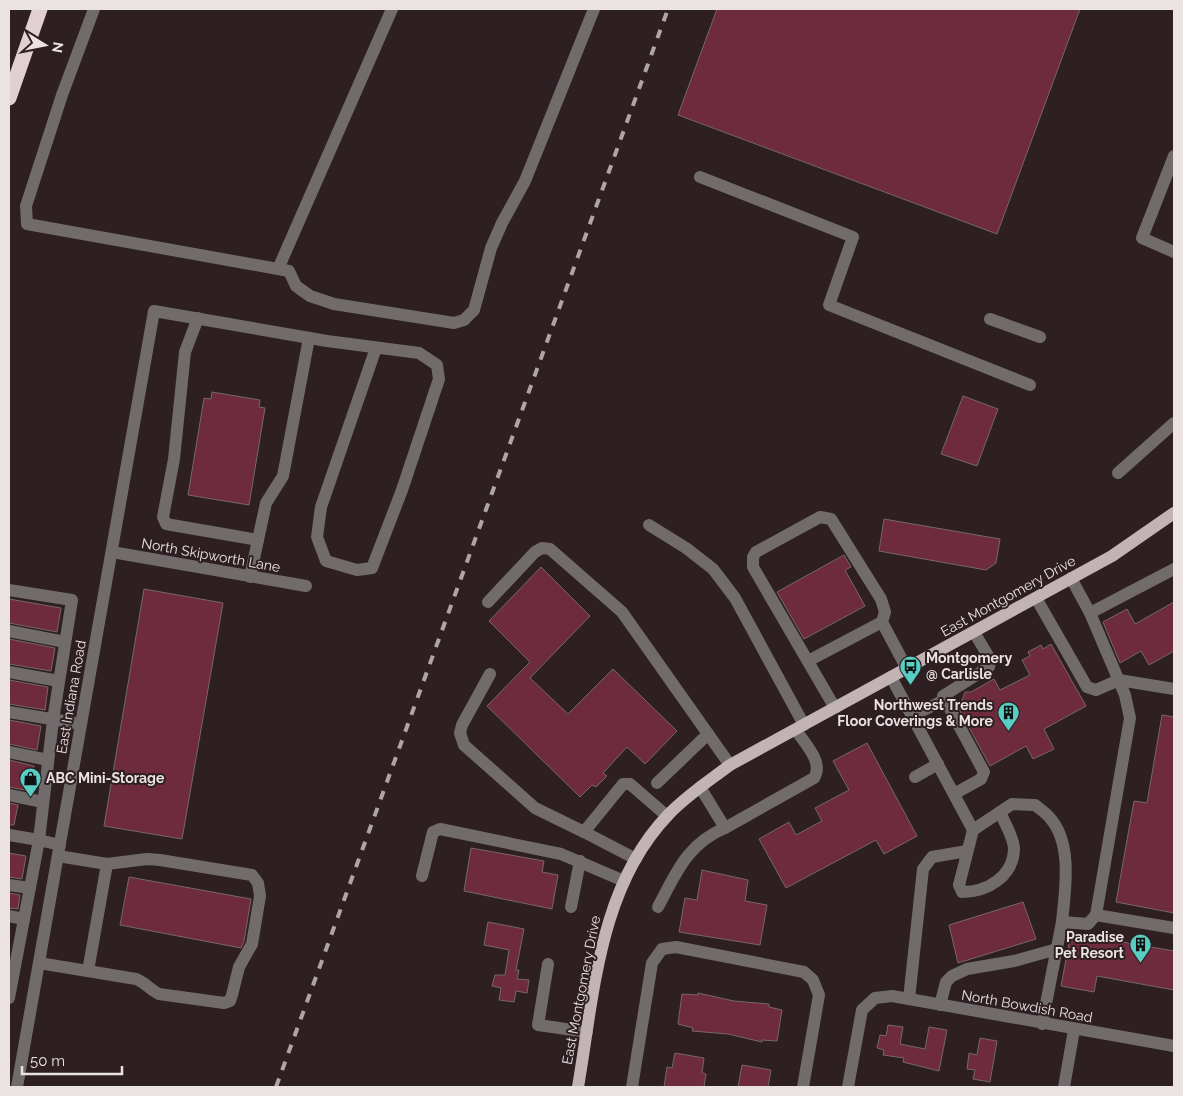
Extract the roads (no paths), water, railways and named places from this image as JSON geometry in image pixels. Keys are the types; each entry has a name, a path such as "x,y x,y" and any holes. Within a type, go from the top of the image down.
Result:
{"highway":[{"path":"9,98 40,9"}],"main road":[{"name":"East Montgomery Drive","path":"578,1087 603,939 616,898 636,859 667,816 700,787 730,765 1112,556 1174,513"}],"street":[{"path":"94,9 62,95 26,206 27,224 289,271 296,286 310,296 334,304 454,323 464,320 474,310 490,248 525,181 594,9"},
{"path":"278,269 392,9"},
{"path":"1174,156 1142,238 1174,252"},
{"path":"700,177 853,237 829,304 1030,385"},
{"name":"East Indiana Road","path":"17,1087 154,311 198,318"},
{"path":"258,540 166,524 163,518 174,459 185,352 198,318 309,338 419,353 437,365 439,379 402,490 372,568 357,570 326,561 317,537 320,507 376,348"},
{"path":"990,319 1040,337"},
{"path":"250,577 266,503 283,476 309,338"},
{"path":"1118,472 1174,423"},
{"path":"835,708 752,563 756,552 820,518 832,519 881,600 884,612 882,622 907,669"},
{"path":"649,525 686,548 713,569 735,598 818,764 818,772 814,778 698,842 676,872 658,907"},
{"path":"488,602 535,552 542,548 550,549 622,612 730,765"},
{"name":"North Skipworth Lane","path":"112,552 306,586"},
{"path":"1090,613 1174,569"},
{"path":"1062,922 1088,924 1096,915 1130,718 1129,706 1090,613 1071,578"},
{"path":"9,590 72,600 53,720 39,840 24,919 13,950 10,989"},
{"path":"1036,598 1087,687 1096,690 1118,680 1174,690"},
{"path":"808,662 882,622"},
{"path":"9,631 65,642"},
{"path":"954,794 981,779 984,772 944,700 945,693 989,667 990,660 974,632"},
{"path":"9,672 59,680"},
{"path":"490,674 462,724 460,734 464,745 535,808 636,859"},
{"path":"891,678 973,830"},
{"path":"912,716 944,700"},
{"path":"9,712 81,724"},
{"path":"657,783 708,734"},
{"path":"9,752 48,760"},
{"path":"915,777 938,764"},
{"path":"584,832 623,784 630,784 667,816"},
{"path":"700,787 725,828"},
{"path":"9,795 43,802"},
{"path":"1000,812 1014,848 1010,864 1000,880 988,889 962,892 959,884 973,830 1000,812 1012,804 1035,805 1051,819 1062,841 1066,878 1062,922 1042,1024"},
{"path":"422,876 433,832 440,829 561,854 624,881"},
{"path":"9,835 39,840 59,850 107,864 147,859 160,860 252,875 258,882 260,896 252,944 239,966 232,996 230,1000 224,1003 159,994 150,990 143,981 136,979 39,963"},
{"path":"909,1000 923,869 932,857 967,850"},
{"path":"571,907 580,861"},
{"path":"88,971 107,864"},
{"path":"9,884 30,888"},
{"path":"1096,915 1174,928"},
{"path":"9,916 24,919"},
{"path":"632,1087 652,963 662,950 676,947 804,972 813,980 819,994 802,1087"},
{"path":"940,1005 946,982 952,976 968,969 1014,961 1057,949"},
{"path":"548,964 538,1025 587,1032"},
{"name":"North Bowdish Road","path":"848,1087 862,1010 875,998 892,996 1074,1030 1174,1046"},
{"path":"1064,1087 1074,1030"}],"railway":[{"path":"276,1087 668,9"}],"place":[{"name":"Montgomery @ Carlisle","path":"910,685"},
{"name":"Northwest Trends Floor Coverings & More","path":"1009,732"},
{"name":"ABC Mini-Storage","path":"30,797"},
{"name":"Paradise Pet Resort","path":"1140,964"}]}
